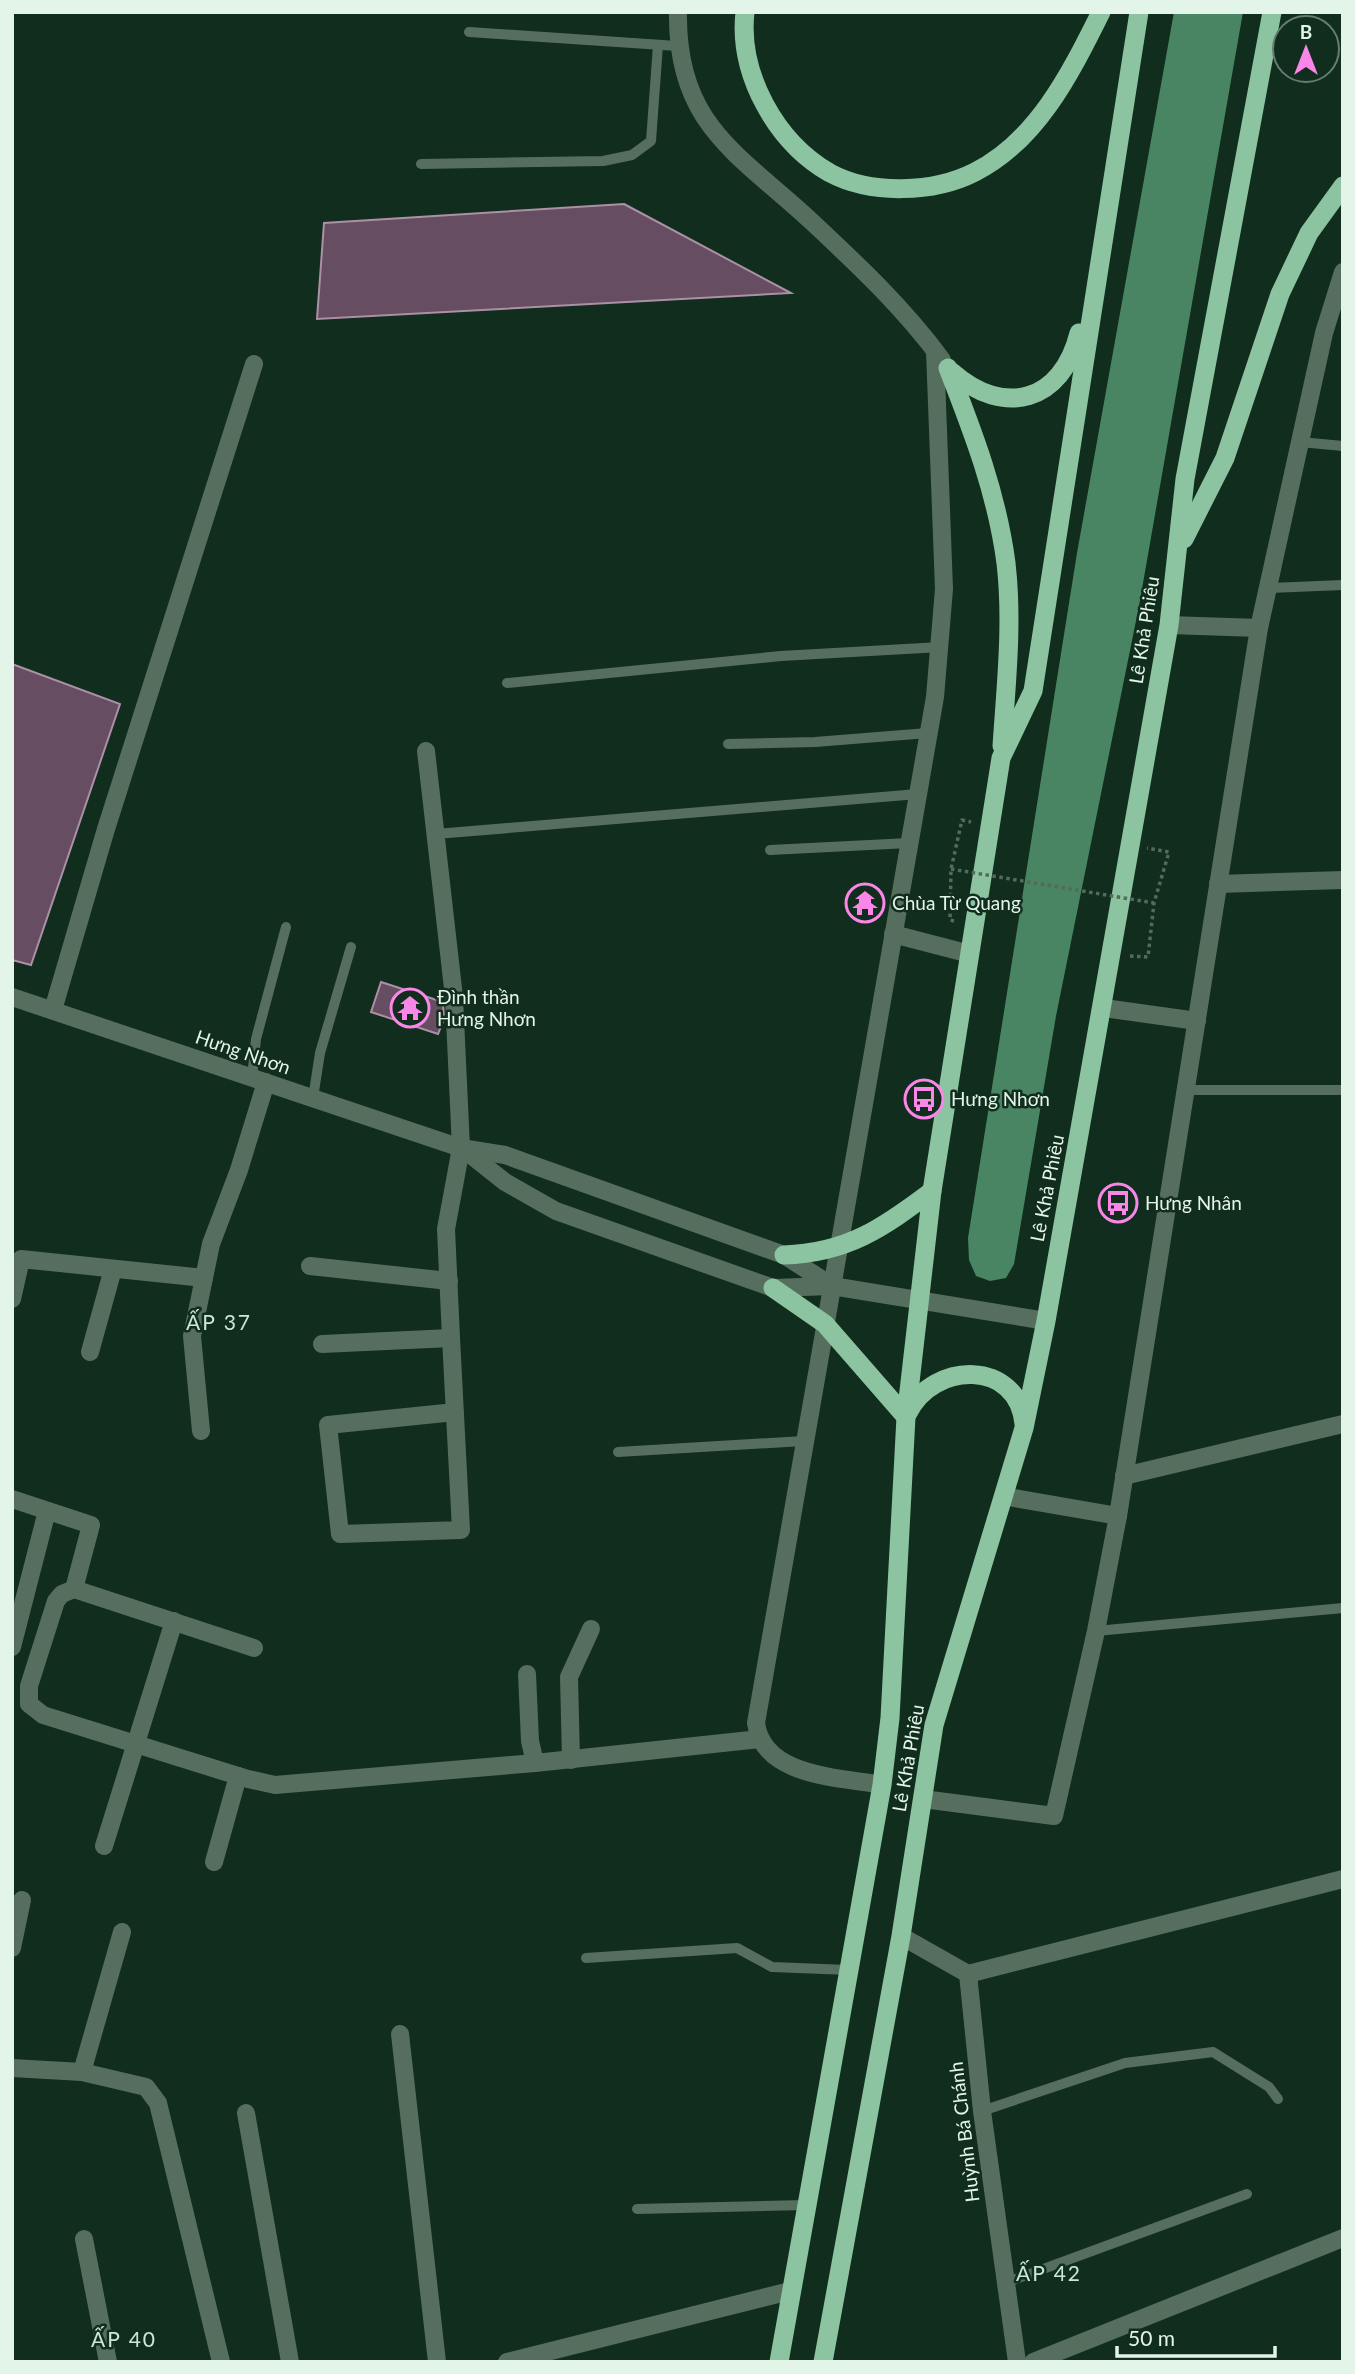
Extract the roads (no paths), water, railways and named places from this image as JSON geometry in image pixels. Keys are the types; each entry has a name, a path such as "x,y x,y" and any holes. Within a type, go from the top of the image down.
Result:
{"highway":[{"path":"745,12 745,52 757,90 776,122 800,150 831,173 869,184 908,189 973,173 1003,155 1034,124 1067,81 1101,12"},
{"name":"Lê Khả Phiêu","path":"779,2362 881,1785 890,1718 906,1418 932,1191 1001,758 1033,691 1139,12"},
{"name":"Lê Khả Phiêu","path":"823,2362 901,1936 934,1725 1024,1428 1046,1321 1104,1008 1169,625 1185,479 1272,12"},
{"path":"1179,550 1225,458 1280,295 1309,233 1343,186"},
{"path":"947,368 971,389 998,396 1023,397 1047,389 1063,372 1074,354 1098,272"},
{"path":"947,368 994,497 1006,565 1008,662 1001,758"},
{"path":"784,1255 838,1248 887,1225 932,1191"},
{"path":"773,1288 825,1324 906,1418 922,1393 933,1384 968,1374 992,1379 1013,1394 1019,1404 1024,1428"}],"street":[{"path":"677,12 677,46 685,80 706,121 739,160 809,219 879,286 947,368"},
{"path":"923,1799 1054,1816 1096,1631 1118,1516 1259,628 1325,333 1343,272"},
{"path":"881,1785 786,1764 768,1751 760,1739 756,1715 929,733 941,647 944,555 935,351"},
{"path":"53,1010 106,829 254,364"},
{"path":"1169,625 1259,628"},
{"path":"426,751 454,998 461,1148 446,1229 461,1530 340,1534 328,1426 455,1412"},
{"path":"1218,884 1343,880"},
{"path":"893,934 970,954"},
{"name":"Hưng Nhơn","path":"12,997 461,1148 505,1155 784,1255 832,1286"},
{"path":"1104,1008 1197,1021"},
{"path":"201,1431 192,1336 211,1244 239,1170 259,1080"},
{"name":"Hưng Nhơn","path":"461,1148 505,1182 556,1211 773,1288 832,1286 1046,1321"},
{"path":"12,1299 21,1259 204,1278"},
{"path":"310,1266 449,1281"},
{"path":"90,1352 113,1269"},
{"path":"322,1344 451,1338"},
{"path":"1124,1476 1343,1424"},
{"path":"1003,1496 1118,1516"},
{"path":"12,1499 91,1525 74,1589"},
{"path":"12,1647 47,1511"},
{"path":"254,1648 74,1589 61,1594 56,1601 29,1686 29,1704 43,1715 275,1785 535,1763 760,1739"},
{"path":"104,1846 174,1622"},
{"path":"570,1759 569,1677 591,1629"},
{"path":"527,1674 530,1741 535,1763"},
{"path":"214,1862 238,1776"},
{"path":"901,1936 968,1974 1343,1878"},
{"path":"12,1948 22,1900"},
{"path":"82,2071 122,1932"},
{"name":"Huỳnh Bá Chánh","path":"968,1974 982,2111 1017,2362"},
{"path":"400,2034 437,2362"},
{"path":"12,2068 82,2071 146,2087 158,2103 221,2362"},
{"path":"246,2113 290,2362"},
{"path":"1033,2362 1343,2238"},
{"path":"84,2239 108,2362"},
{"path":"507,2362 790,2291"}],"lane":[{"path":"469,32 677,46"},
{"path":"421,164 603,161 632,155 651,141 658,45"},
{"path":"1300,442 1343,446"},
{"path":"1268,588 1343,585"},
{"path":"507,683 781,656 941,647"},
{"path":"728,744 815,742 929,733"},
{"path":"436,834 918,794"},
{"path":"770,850 909,843"},
{"path":"259,1080 256,1039 286,927"},
{"path":"313,1098 320,1053 351,947"},
{"path":"1186,1090 1343,1090"},
{"path":"618,1452 804,1440"},
{"path":"1096,1631 1343,1608"},
{"path":"586,1958 737,1948 772,1967 849,1969"},
{"path":"982,2111 1125,2063 1213,2052 1269,2087 1278,2099"},
{"path":"1004,2283 1247,2194"},
{"path":"636,2209 806,2205"}],"place":[{"name":"Chùa Từ Quang","path":"865,903"},
{"name":"Đình thần Hưng Nhơn","path":"410,1008"},
{"name":"Hưng Nhơn","path":"924,1099"},
{"name":"Hưng Nhân","path":"1118,1203"}],"district":[{"name":"ẤP 37","path":"219,1323"},
{"name":"ẤP 42","path":"1049,2274"},
{"name":"ẤP 40","path":"124,2340"}]}
